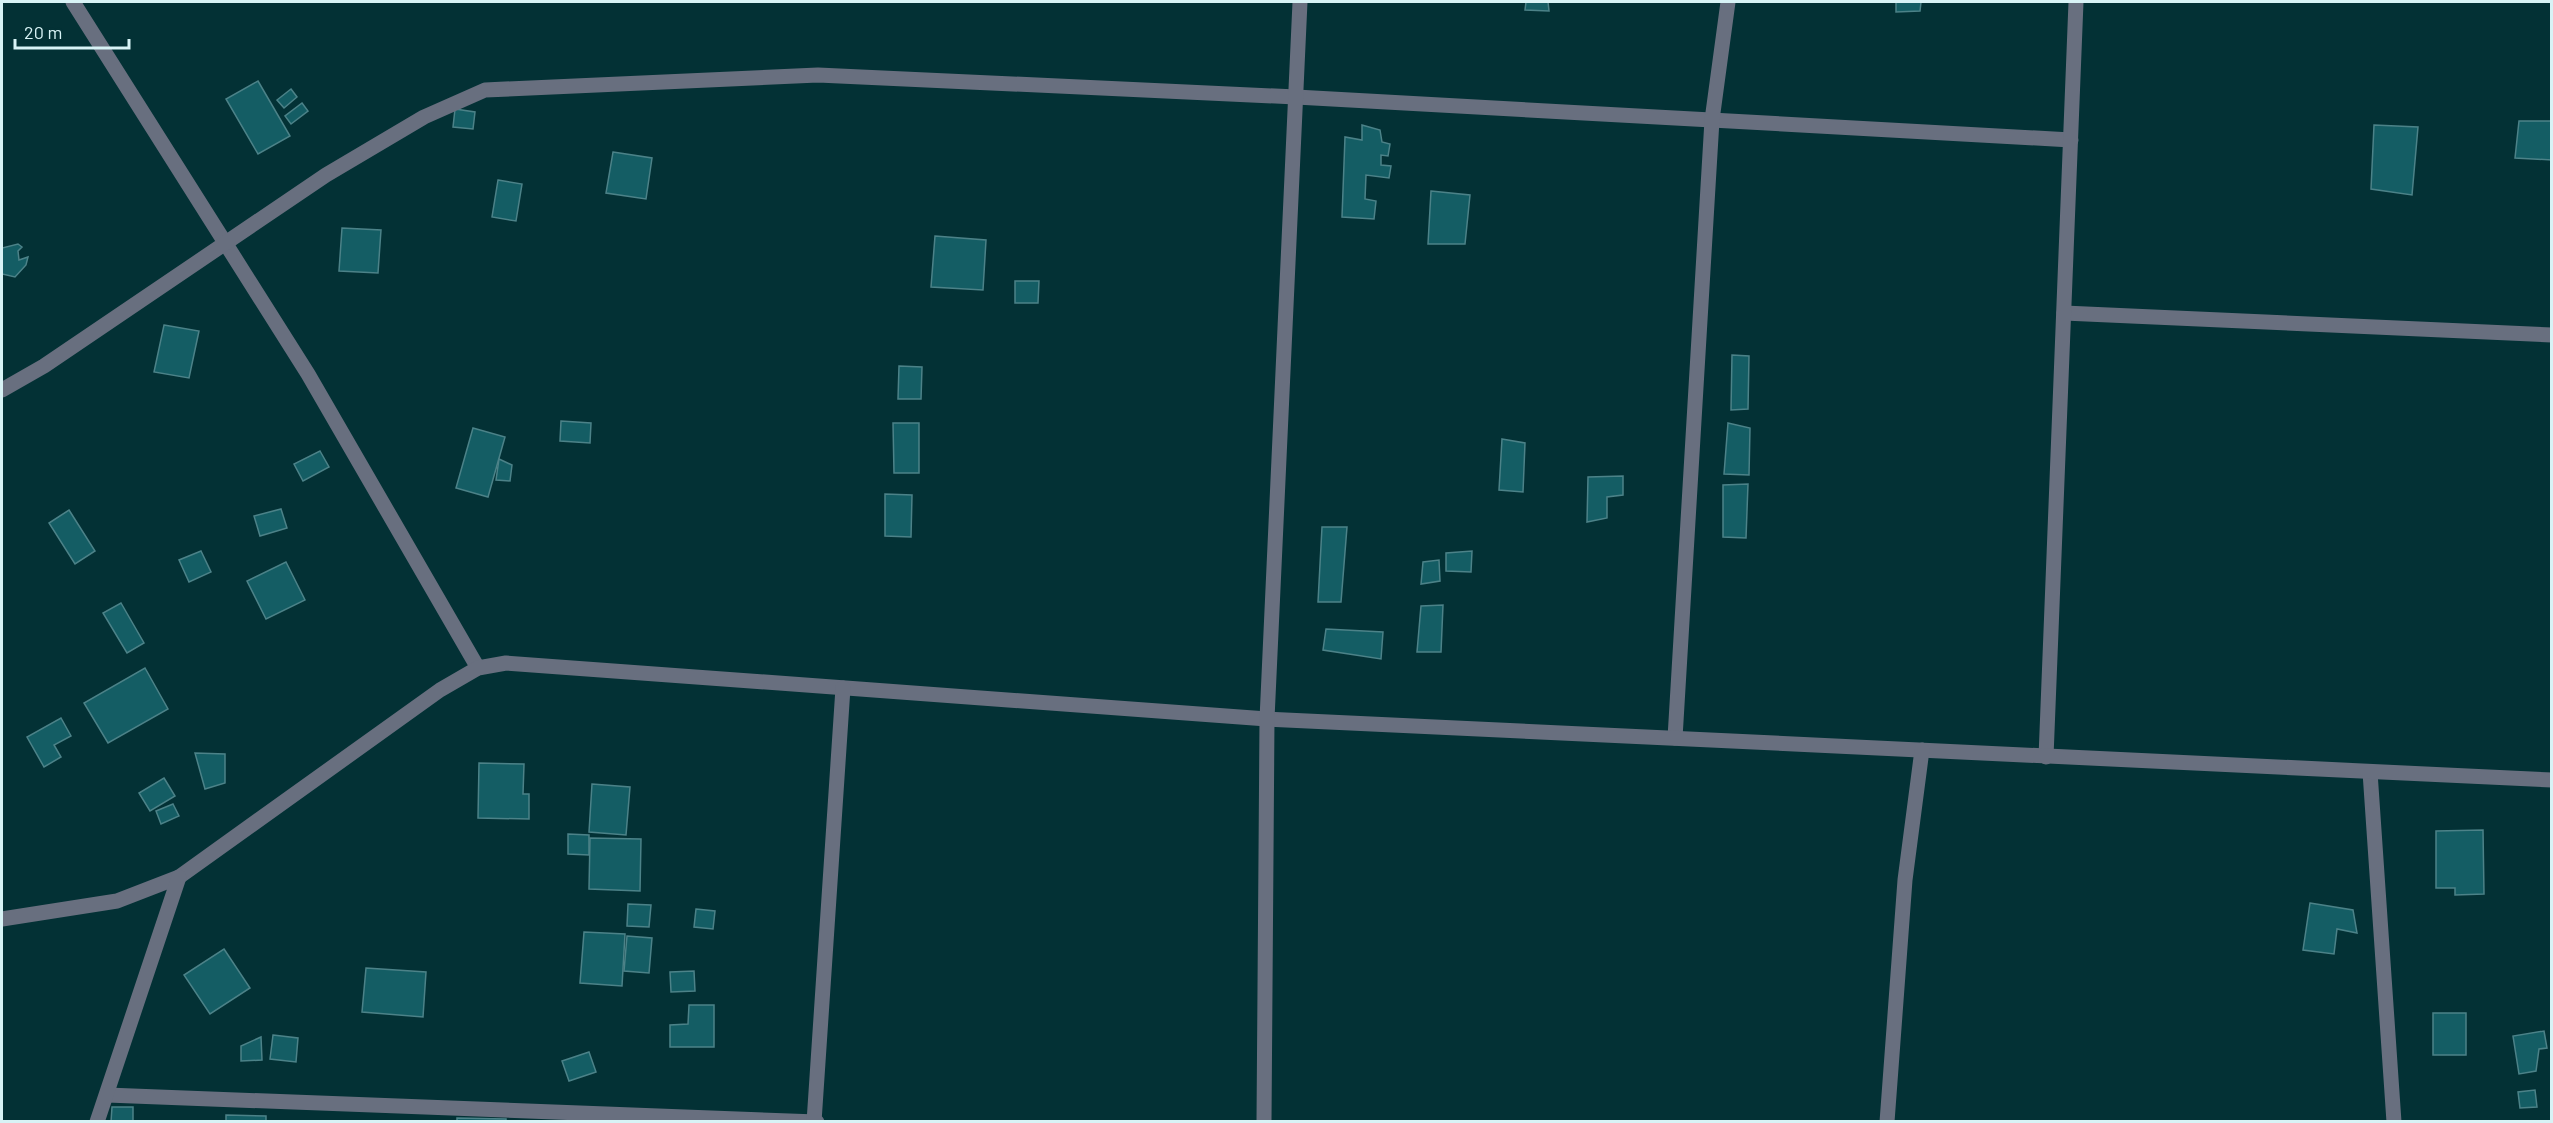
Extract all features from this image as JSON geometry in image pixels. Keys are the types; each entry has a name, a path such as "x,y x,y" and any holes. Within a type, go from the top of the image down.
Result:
{"street":[{"path":"73,2 227,242 308,374 478,668"},
{"path":"1264,1122 1267,719 1300,2"},
{"path":"1675,738 1712,120 1728,2"},
{"path":"2046,756 2076,2"},
{"path":"2,390 44,366 326,175 414,123 486,90 818,75 1296,97 2071,140"},
{"path":"2064,314 2552,334"},
{"path":"2,919 117,901 179,877 440,690 478,668 506,663 1267,719 2552,780"},
{"path":"107,1095 815,1122 843,688"},
{"path":"1887,1122 1905,880 1922,750"},
{"path":"2370,772 2394,1122"},
{"path":"97,1122 179,877"}],"building":[{"path":"1526,2 1548,2 1549,11 1525,10"},
{"path":"1896,2 1921,2 1920,11 1896,12"},
{"path":"258,81 290,136 258,154 226,99"},
{"path":"291,89 297,97 284,108 277,100"},
{"path":"302,103 308,111 291,124 285,116"},
{"path":"455,109 475,112 473,129 453,127"},
{"path":"2519,121 2552,121 2552,160 2515,158"},
{"path":"1362,125 1380,130 1382,142 1390,144 1388,156 1381,155 1381,165 1391,166 1389,178 1366,175 1365,199 1376,201 1374,219 1342,217 1345,137 1362,140"},
{"path":"2374,125 2418,127 2412,195 2371,189"},
{"path":"613,152 652,158 646,199 606,193"},
{"path":"498,180 522,184 516,221 492,217"},
{"path":"1431,191 1470,195 1465,244 1428,244"},
{"path":"342,228 381,230 378,273 339,271"},
{"path":"935,236 986,240 983,290 931,287"},
{"path":"18,244 22,247 18,251 19,260 28,257 26,265 15,277 2,274 2,248"},
{"path":"1015,281 1039,281 1038,303 1015,303"},
{"path":"164,325 199,331 189,378 154,372"},
{"path":"1732,355 1749,356 1748,409 1731,410"},
{"path":"899,366 922,367 921,399 898,399"},
{"path":"561,421 591,423 590,443 560,441"},
{"path":"893,423 919,423 919,473 894,473"},
{"path":"1728,423 1750,428 1749,475 1724,474"},
{"path":"473,428 505,437 488,497 456,488"},
{"path":"1502,439 1525,443 1523,492 1499,490"},
{"path":"320,451 329,467 303,481 294,464"},
{"path":"499,459 512,465 510,481 496,480"},
{"path":"1623,476 1623,495 1607,497 1607,518 1587,522 1588,477"},
{"path":"1748,484 1746,538 1723,537 1723,485"},
{"path":"885,494 912,495 911,537 885,536"},
{"path":"281,509 287,528 260,536 254,516"},
{"path":"69,510 95,551 75,564 49,523"},
{"path":"1322,527 1347,527 1341,602 1318,602"},
{"path":"201,551 211,572 189,582 179,560"},
{"path":"1472,551 1471,572 1446,571 1446,553"},
{"path":"1439,560 1440,581 1421,584 1423,562"},
{"path":"286,562 305,600 266,619 247,581"},
{"path":"121,603 144,643 127,653 103,613"},
{"path":"1443,605 1441,652 1417,652 1421,606"},
{"path":"1326,629 1383,632 1381,659 1323,650"},
{"path":"145,668 168,709 108,743 84,703"},
{"path":"61,718 71,736 54,745 61,757 44,767 27,737"},
{"path":"195,753 225,754 225,783 205,789"},
{"path":"479,763 524,764 523,794 529,794 529,819 478,818"},
{"path":"164,778 175,796 150,811 139,793"},
{"path":"592,784 630,787 626,835 589,832"},
{"path":"173,804 179,816 161,824 156,811"},
{"path":"2483,830 2484,894 2455,895 2455,888 2436,888 2436,831"},
{"path":"568,834 589,835 589,855 568,854"},
{"path":"590,838 641,839 640,891 589,889"},
{"path":"2310,903 2353,910 2357,933 2337,929 2334,954 2303,950"},
{"path":"628,904 651,905 649,927 627,926"},
{"path":"696,909 715,911 713,929 694,927"},
{"path":"584,932 625,934 622,986 580,983"},
{"path":"627,936 652,938 649,973 624,971"},
{"path":"224,949 250,988 210,1014 184,975"},
{"path":"366,968 426,972 423,1017 362,1012"},
{"path":"694,971 695,991 671,992 670,972"},
{"path":"689,1005 714,1005 714,1047 670,1047 670,1025 688,1024"},
{"path":"2433,1013 2466,1013 2466,1055 2433,1055"},
{"path":"2544,1031 2547,1048 2539,1049 2536,1071 2519,1074 2513,1036"},
{"path":"273,1035 298,1038 296,1062 270,1059"},
{"path":"261,1037 262,1060 241,1061 241,1046"},
{"path":"589,1052 596,1072 569,1081 562,1061"},
{"path":"2535,1090 2537,1107 2520,1108 2518,1092"},
{"path":"112,1107 133,1107 133,1122 111,1122"},
{"path":"226,1115 266,1116 266,1122 226,1122"},
{"path":"457,1118 506,1119 506,1122 457,1122"}]}
